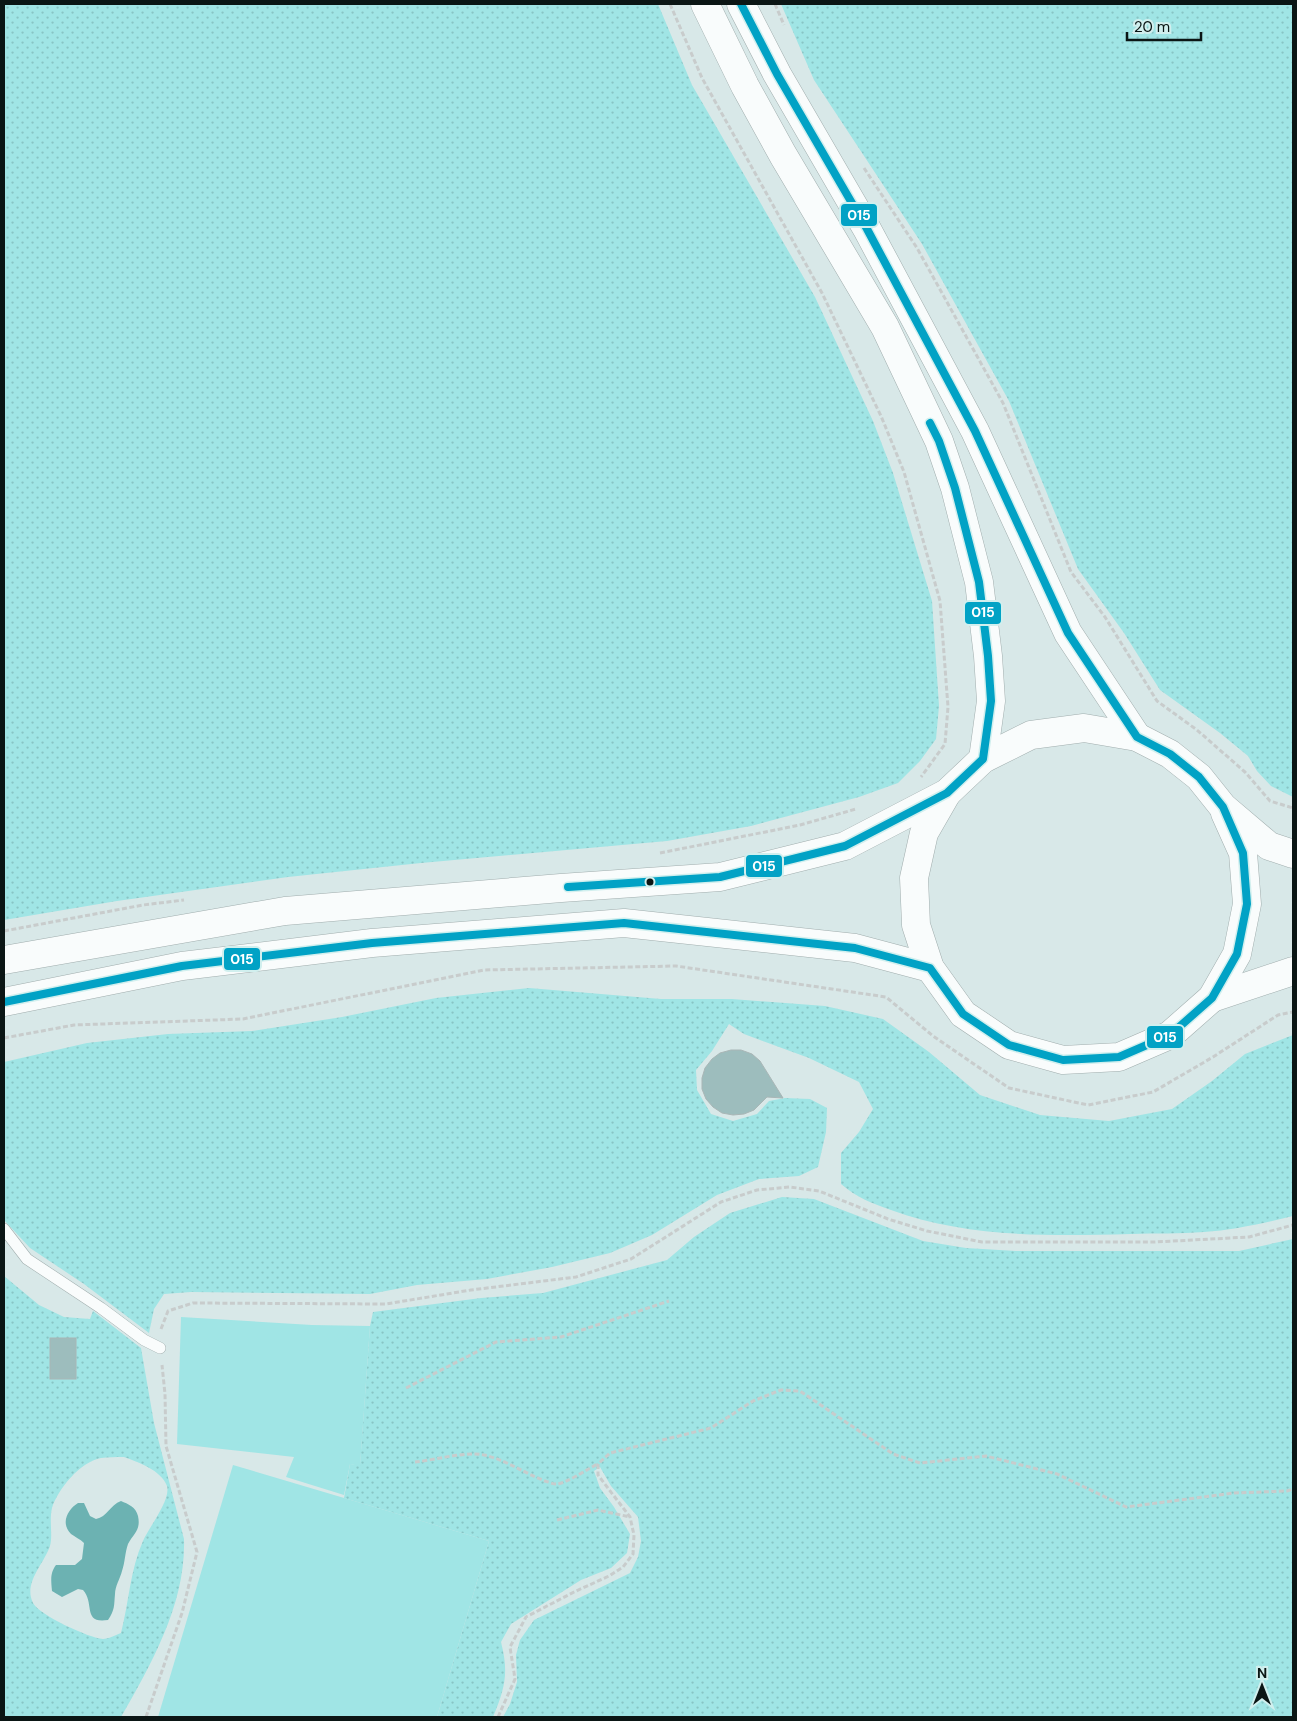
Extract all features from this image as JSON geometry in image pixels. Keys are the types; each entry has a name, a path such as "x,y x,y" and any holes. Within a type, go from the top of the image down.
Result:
{"main road":[{"path":"705,4 745,86 783,155 885,327 939,441 956,488 980,582 991,701 983,759"},
{"path":"741,4 777,74 867,229 975,431 1068,633 1137,737"},
{"path":"1222,807 1243,853 1248,904 1237,954 1212,998 1170,1035 1119,1057 1063,1060 1009,1045 963,1014 930,968 916,924 914,878 924,833 948,793 983,759 1031,735 1084,728 1137,737 1170,754 1199,777 1222,807 1268,846 1293,854"},
{"path":"4,960 285,911 720,876 845,846 948,793"},
{"path":"4,1002 182,966 372,943 624,923 855,948 930,968"},
{"path":"1212,998 1293,971"}],"lane":[{"path":"4,1230 27,1259 101,1308 144,1340 160,1348"}],"path":[{"path":"670,4 702,78 822,293 881,416 904,472 940,601 948,707 945,744 918,780"},
{"path":"775,4 786,30"},
{"path":"862,165 917,248 1003,403 1071,572 1105,617 1157,701 1197,730 1245,772 1270,801 1293,808"},
{"path":"657,853 800,825 859,808"},
{"path":"4,931 144,905 191,899"},
{"path":"4,1038 74,1025 242,1018 484,970 676,966 886,997 933,1036 1009,1088 1088,1105 1153,1092 1213,1057 1278,1015 1293,1012"},
{"path":"146,1717 182,1613 197,1552 166,1446 165,1394 160,1348 161,1328 168,1311 193,1303 386,1304 471,1290 576,1277 631,1259 721,1202 757,1190 790,1187 819,1191 888,1219 927,1231 982,1242 1155,1242 1249,1237 1293,1225"},
{"path":"406,1388 496,1342 561,1338 669,1301"},
{"path":"415,1462 466,1455 483,1455 503,1461 534,1477 556,1484 568,1481 598,1464 610,1454 711,1428 753,1401 781,1390 800,1391 892,1454 920,1463 986,1456 1057,1474 1126,1507 1234,1492 1287,1491 1293,1489"},
{"path":"498,1717 515,1679 510,1647 526,1617 609,1576 623,1567 633,1554 634,1535 630,1517 598,1475 598,1464"},
{"path":"557,1520 598,1510 630,1517"}],"shaded area":[{"path":"4,4 658,4 692,85 815,297 873,421 893,473 932,601 939,706 936,739 920,761 898,783 859,797 751,826 667,841 288,877 117,901 4,920"},
{"path":"781,4 1293,4 1293,797 1271,786 1257,771 1248,756 1220,733 1160,690 1124,633 1078,569 1009,401 922,244 814,80"},
{"path":"529,988 661,999 732,999 825,1006 883,1019 929,1052 980,1095 1040,1115 1109,1121 1172,1109 1212,1081 1245,1054 1293,1035 1293,1216 1260,1224 1204,1232 1040,1235 949,1226 891,1210 859,1197 841,1184 841,1153 859,1132 873,1109 859,1082 809,1058 744,1034 729,1024 712,1051 696,1070 697,1090 711,1114 733,1121 757,1114 769,1101 785,1098 810,1099 827,1108 826,1132 818,1167 799,1176 759,1179 717,1195 652,1235 610,1253 552,1267 487,1279 417,1285 370,1294 191,1292 164,1294 154,1309 149,1333 84,1284 30,1248 4,1220 4,1062 87,1043 168,1034 252,1031 342,1017 436,998"},
{"path":"782,1197 814,1199 923,1241 966,1248 1016,1251 1239,1251 1293,1239 1293,1717 503,1717 510,1704 517,1682 516,1655 520,1640 534,1620 630,1573 638,1557 641,1541 638,1517 611,1486 600,1467 594,1471 600,1488 630,1534 627,1553 611,1568 581,1580 511,1624 501,1642 505,1672 503,1689 493,1717 437,1717 489,1541 344,1498 350,1464 360,1465 370,1326 373,1312 481,1298 543,1293 667,1260 694,1237 730,1213"},
{"path":"4,1276 39,1305 64,1317 90,1319 93,1311 141,1348 154,1423 184,1539 183,1563 179,1586 165,1632 121,1717 4,1717","holes":["124,1457 142,1464 160,1475 167,1486 167,1492 163,1506 146,1535 139,1552 132,1575 121,1633 103,1639 76,1630 44,1614 33,1603 31,1588 32,1581 50,1546 52,1508 59,1493 71,1477 85,1465 101,1458"]},
{"path":"181,1317 312,1325 370,1326 360,1466 350,1464 344,1495 286,1477 294,1457 177,1444"},
{"path":"233,1465 489,1541 437,1717 158,1717"},
{"path":"121,1501 135,1510 139,1525 127,1547 123,1568 116,1588 112,1613 108,1620 100,1620 92,1616 83,1590 78,1589 62,1597 52,1591 52,1574 56,1565 75,1565 82,1559 84,1543 71,1534 66,1525 68,1513 71,1509 78,1503 84,1503 90,1516 96,1519 103,1516"}],"building":[{"path":"741,1050 752,1054 760,1061 783,1098 767,1097 754,1110 744,1114 722,1113 713,1107 706,1099 702,1089 702,1078 705,1068 720,1053"},
{"path":"50,1338 76,1338 76,1379 50,1379"}],"transit line":[{"name":"015","path":"4,1002 182,966 372,943 624,923 855,948 930,968 963,1014 1009,1045 1063,1060 1119,1057 1170,1035 1212,998 1237,954 1247,904 1243,853 1223,807 1199,777 1170,754 1137,737 1068,633 975,431 867,229 777,74 741,4"},
{"name":"015","path":"568,887 720,877 845,846 947,793 983,759 991,701 988,656 979,582 955,488 939,441 930,423"}]}
